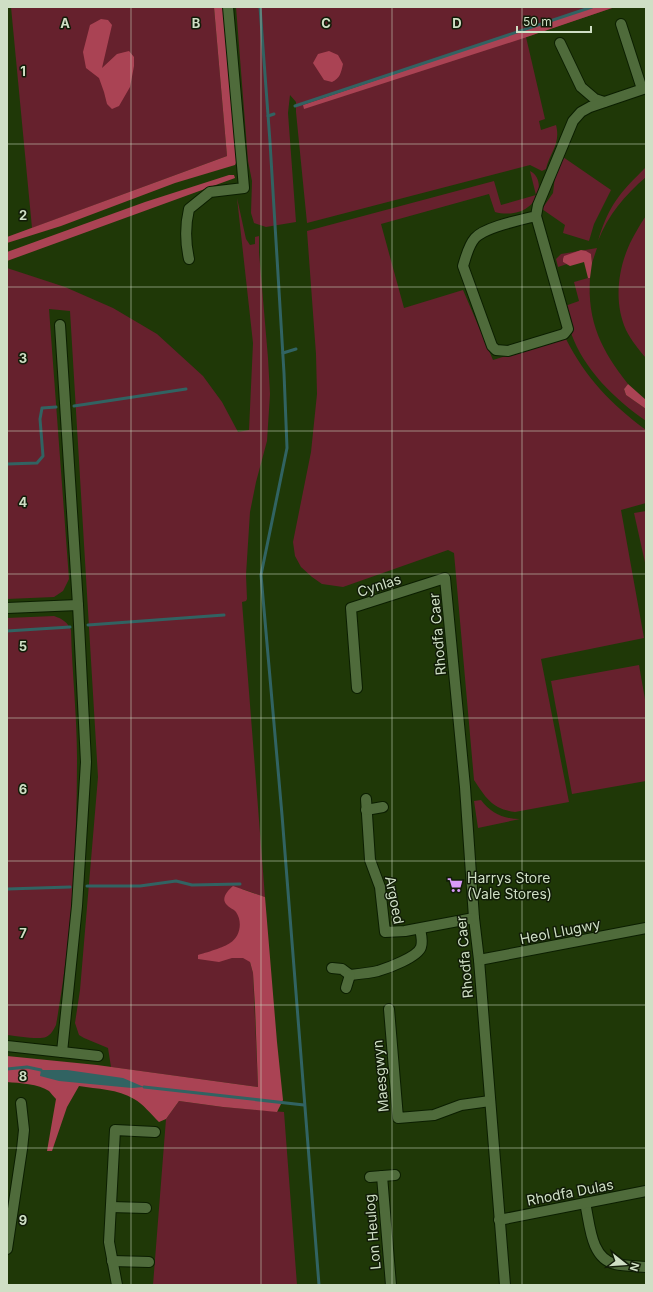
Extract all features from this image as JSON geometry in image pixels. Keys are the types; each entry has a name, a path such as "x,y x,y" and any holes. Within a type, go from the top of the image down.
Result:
{"street":[{"path":"189,259 186,244 186,223 189,209 210,192 244,188 228,7"},
{"path":"536,216 484,231 475,238 466,254 463,266 492,346 496,350 508,351 564,334 568,329 536,216 538,205 573,120 581,112 590,107 644,88 622,24"},
{"path":"560,43 581,87 595,99 604,102"},
{"path":"60,325 78,605 86,762 77,906 62,1052"},
{"name":"Cynlas","path":"357,688 351,608 445,578"},
{"name":"Rhodfa Caer","path":"445,578 466,787 474,918 479,960 505,1285"},
{"path":"7,608 78,605"},
{"name":"Argoed","path":"383,807 366,805 370,860 380,887 385,932 420,929 474,918"},
{"name":"Heol Llugwy","path":"479,960 646,928"},
{"path":"332,968 342,969 350,975 387,968 413,955 421,948 422,941 420,929"},
{"path":"346,988 350,975"},
{"name":"Maesgwyn","path":"388,1009 398,1118 434,1115 461,1105 490,1101"},
{"path":"7,1046 98,1056"},
{"path":"7,1249 24,1130 21,1103"},
{"path":"117,1285 108,1242 115,1130 155,1132"},
{"name":"Lon Heulog","path":"370,1177 395,1175"},
{"name":"Lon Heulog","path":"382,1176 391,1285"},
{"name":"Rhodfa Dulas","path":"499,1220 646,1191"},
{"path":"585,1203 597,1252 603,1258 614,1264 646,1267"},
{"path":"110,1207 146,1208"},
{"path":"112,1261 149,1262"}],"shaded area":[{"path":"11,7 214,7 227,156 32,228"},
{"path":"214,7 224,7 237,161 235,165 175,183 61,226 7,243 7,237 227,156"},
{"path":"236,7 615,7 526,37 545,119 539,121 541,130 556,125 556,143 546,169 542,171 530,165 307,223 296,102 290,95 288,113 296,222 266,227 254,223 251,213 252,181 248,161"},
{"path":"592,7 615,7 304,109 303,105"},
{"path":"101,19 108,20 112,25 102,68 117,54 129,51 134,57 130,87 119,106 112,109 107,104 99,78 86,68 83,52 90,25"},
{"path":"329,51 338,55 343,64 340,75 332,82 324,80 313,63 318,54"},
{"path":"563,157 611,190 594,224 589,241 563,233 565,225 542,209 553,193 555,176"},
{"path":"646,167 646,177 631,191 612,214 598,241 606,217 616,200"},
{"path":"530,171 537,178 539,183 538,194 532,203 521,211 508,214 495,212 489,194 381,224 404,308 463,290 493,360 563,338 566,339 573,353 600,389 622,411 646,430 646,503 621,510 644,638 541,659 569,802 515,812 507,811 490,802 474,780 454,553 448,550 343,587 322,584 312,577 301,567 295,556 293,542 311,452 317,394 316,354 307,231 494,181 501,205 536,195"},
{"path":"229,175 234,175 235,178 7,261 7,252 145,202"},
{"path":"237,198 246,239 250,245 255,244 255,237 259,236 270,394 267,441 250,512 246,575 247,599 246,601 242,602 265,897 242,889 250,962 253,973 258,1087 111,1067 108,1048 79,1035 75,1023 80,990 98,777 70,311 49,309 69,579 63,591 54,597 7,599 7,268 65,287 113,308 157,334 203,376 222,402 238,432 249,430 253,343"},
{"path":"646,216 646,358 635,345 626,330 619,306 619,280 625,255 630,243"},
{"path":"597,248 592,263 591,254 563,262 567,264 558,267 556,259 561,254"},
{"path":"581,250 591,254 592,263 590,278 588,278 584,262 570,266 563,262 564,256"},
{"path":"590,278 591,308 598,335 611,360 628,384 624,389 626,395 646,409 646,421 623,403 602,383 584,359 571,333 565,306 579,301 574,282"},
{"path":"628,384 646,400 646,409 626,395 624,389"},
{"path":"646,511 646,567 634,513"},
{"path":"54,616 64,621 71,630 77,742 75,858 70,925 56,1025 48,1036 43,1038 33,1038 7,1035 7,618"},
{"path":"639,665 646,705 646,781 572,794 551,681"},
{"path":"481,800 493,812 508,818 520,819 478,828 474,801"},
{"path":"233,886 265,897 283,1100 277,1112 179,1101 166,1119 159,1122 147,1109 128,1096 107,1090 79,1086 67,1107 52,1151 47,1151 56,1099 49,1091 40,1087 29,1084 7,1082 7,1056 97,1065 258,1087 253,973 250,962 243,958 232,958 219,962 198,959 198,955 227,945 236,937 238,933 240,925 238,916 235,911 226,904 224,899 227,892"},
{"path":"179,1101 223,1107 284,1112 297,1285 153,1285 166,1119"}],"water":[{"path":"41,1070 67,1070 123,1078 144,1087 132,1088 59,1081 40,1076"}],"waterway":[{"path":"260,7 270,142 287,448 261,575 282,815 319,1285"},
{"path":"295,106 592,7"},
{"path":"268,116 274,114"},
{"path":"283,353 296,349"},
{"path":"74,406 186,389"},
{"path":"7,464 37,463 43,456 40,419 42,408 56,407"},
{"path":"88,625 224,615"},
{"path":"7,631 70,627"},
{"path":"87,886 140,886 176,881 192,885 240,884"},
{"path":"7,889 70,887"},
{"path":"7,1069 27,1067 41,1070"},
{"path":"144,1087 304,1105"}],"place":[{"name":"Harrys Store (Vale Stores)","path":"455,885"}]}
